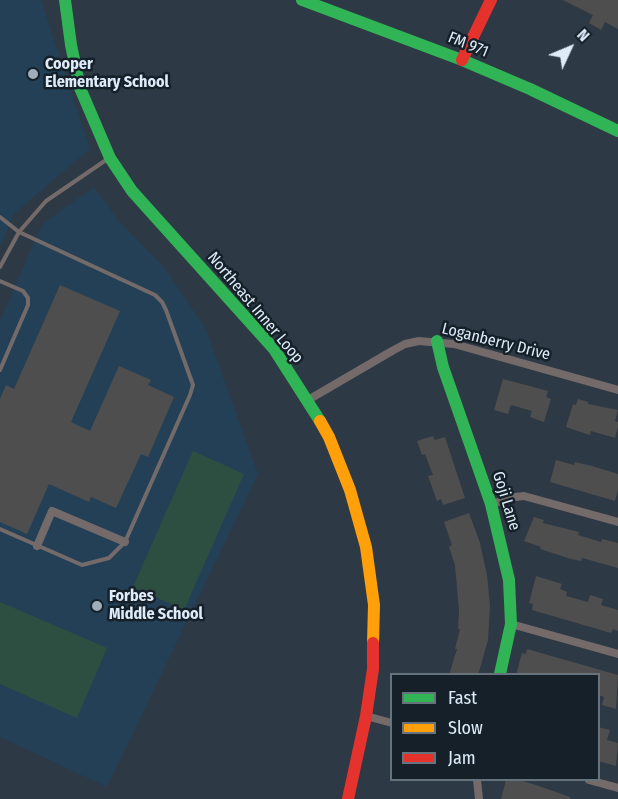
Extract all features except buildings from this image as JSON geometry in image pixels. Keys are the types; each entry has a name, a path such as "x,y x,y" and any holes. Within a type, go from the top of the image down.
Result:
{"main road":[{"name":"Northeast Inner Loop","path":"65,0 80,88 110,158 132,191 274,349 309,400 329,437 350,490 366,547 374,605 373,669 366,716 348,799"},
{"name":"FM 971","path":"302,0 462,60 618,131"},
{"path":"462,60 491,0"},
{"name":"Goji Lane","path":"437,341 443,368 491,504 509,580 511,624 500,673"}],"street":[{"name":"Loganberry Drive","path":"309,400 405,344 419,341 437,341 487,352 618,390"},
{"path":"491,504 524,496 618,522"},
{"path":"37,546 52,511 124,542"},
{"path":"511,624 618,654"},
{"path":"366,716 390,722"},
{"path":"477,781 479,799"},
{"path":"593,781 618,788"}],"lane":[{"path":"0,267 19,232 46,201 110,158"},
{"path":"0,217 19,232 155,295 162,302 193,385 124,542 109,558 82,565 0,529"},
{"path":"0,281 23,291 28,298 28,305 0,370"}],"shaded area":[{"name":"Cooper Elementary School","path":"0,0 41,0 90,149 14,214 0,247"},
{"name":"Forbes Middle School","path":"94,187 118,220 164,267 206,329 258,474 107,787 0,737 0,321 42,224"}],"green space":[{"path":"193,451 244,474 184,610 133,587"},
{"path":"0,602 107,648 77,718 0,684"}],"traffic: fast":[{"path":"65,0 80,88 110,158 132,191 274,349 320,421"},
{"path":"302,0 462,60 618,131"},
{"path":"437,341 443,367 491,504 509,580 511,624 500,673"}],"traffic: slow":[{"path":"320,421 329,437 350,490 366,547 374,605 373,643"}],"traffic: jam":[{"path":"462,60 491,0"},
{"path":"348,799 366,716 373,669 373,643"}],"place":[{"name":"Cooper Elementary School","path":"33,74"},
{"name":"Forbes Middle School","path":"97,606"}]}
